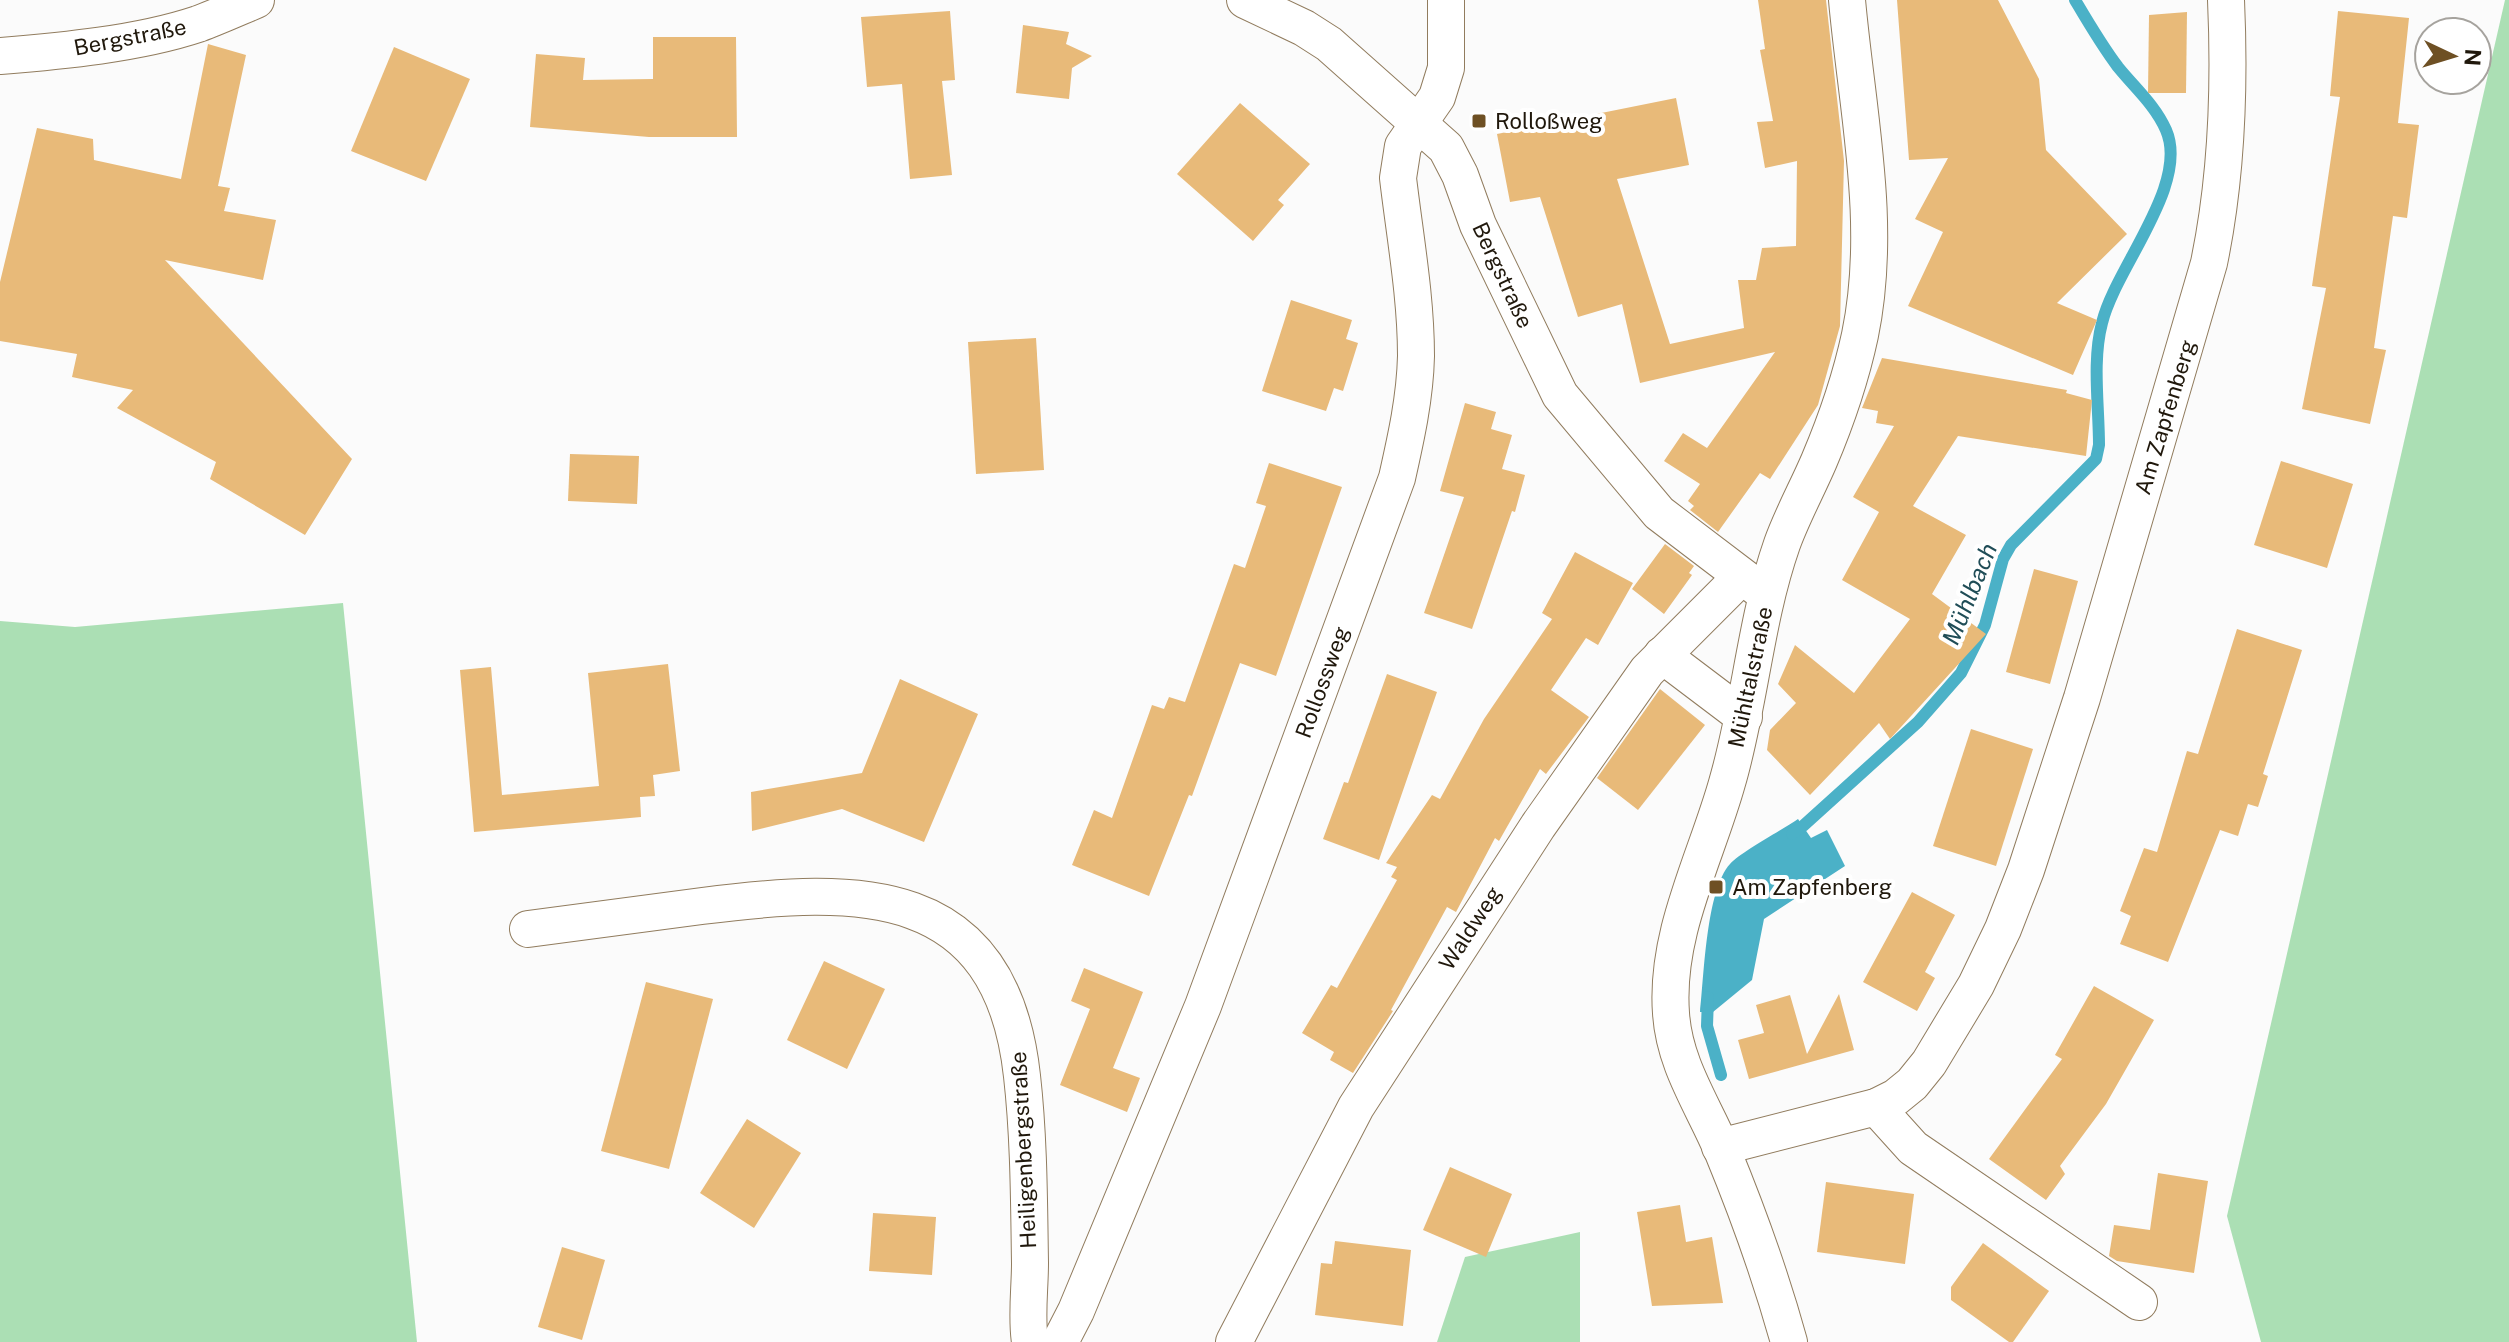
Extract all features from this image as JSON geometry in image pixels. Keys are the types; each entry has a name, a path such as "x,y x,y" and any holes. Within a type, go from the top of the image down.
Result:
{"street":[{"name":"Bergstraße","path":"0,56 58,52 155,34 196,24 256,0"},
{"name":"Bergstraße","path":"1245,0 1304,28 1329,44 1446,148 1460,175 1478,225 1560,395 1659,513 1754,586"},
{"name":"Rollossweg","path":"1060,1342 1076,1311 1203,1006 1397,478 1408,433 1416,358 1415,316 1398,178 1399,162 1403,146 1437,97 1446,68 1446,0"},
{"name":"Mühltalstraße","path":"1789,1342 1763,1260 1720,1147 1696,1100 1676,1046 1671,988 1674,958 1689,894 1727,785 1744,717 1754,586 1782,543 1821,457 1845,389 1865,308 1868,240 1866,170 1847,0"},
{"name":"Am Zapfenberg","path":"1720,1147 1876,1107 1896,1097 1912,1084 1949,1031 2003,929 2026,870 2082,698 2199,303 2216,228 2226,133 2226,0"},
{"name":"Waldweg","path":"1234,1342 1363,1095 1538,826 1647,671 1662,655 1754,586"},
{"path":"1662,655 1744,717"},
{"name":"Heiligenbergstraße","path":"528,929 757,900 851,896 892,903 932,918 951,930 969,946 998,986 1018,1046 1029,1168 1030,1342"},
{"path":"1876,1107 1913,1148 2139,1302"}],"green space":[{"path":"2505,0 2509,0 2509,1342 2261,1342 2227,1216 2483,96 2493,96 2493,52"},
{"path":"343,603 417,1342 0,1342 0,621 75,627"},
{"path":"1580,1232 1580,1342 1437,1342 1465,1257"}],"water":[{"path":"1798,819 1811,838 1827,830 1845,866 1764,919 1752,980 1713,1012 1700,1012 1711,913 1722,876 1735,859"}],"building":[{"path":"1758,0 1826,0 1844,161 1840,326 1818,405 1770,479 1760,473 1718,532 1690,510 1694,506 1688,501 1700,484 1664,461 1683,433 1707,448 1775,352 1640,383 1622,304 1578,317 1540,197 1510,202 1497,134 1676,98 1689,165 1617,179 1670,344 1744,328 1738,280 1756,280 1762,248 1796,246 1797,161 1765,168 1757,122 1773,121 1760,50 1765,49"},
{"path":"1897,0 1998,0 2039,79 2046,150 2127,234 2057,303 2097,320 2073,375 1908,306 1943,232 1915,219 1948,158 1909,160"},
{"path":"950,11 955,80 942,81 952,175 910,179 902,84 867,87 861,17"},
{"path":"2338,11 2409,18 2398,123 2419,125 2407,218 2393,216 2374,348 2386,350 2370,424 2302,409 2326,288 2312,286 2340,97 2330,96"},
{"path":"2187,12 2186,93 2148,93 2149,15"},
{"path":"1023,25 1069,32 1066,44 1092,56 1072,68 1069,99 1016,93"},
{"path":"653,37 736,37 737,137 649,137 530,127 536,54 585,58 583,80 653,79"},
{"path":"208,44 246,55 218,186 230,188 224,211 276,220 263,280 165,260 352,459 305,535 210,479 216,462 117,408 133,390 72,377 77,354 0,341 0,282 37,128 93,139 94,160 181,179"},
{"path":"394,47 470,79 426,181 351,151"},
{"path":"1240,103 1310,164 1278,200 1284,205 1253,241 1177,174"},
{"path":"1291,300 1352,320 1346,339 1358,343 1343,391 1334,388 1326,411 1262,391"},
{"path":"1036,338 1044,470 976,474 968,342"},
{"path":"1882,358 2067,390 2066,393 2092,400 2086,456 1958,436 1913,506 1966,535 1932,594 1986,634 1890,739 1879,723 1810,795 1767,750 1770,730 1796,703 1778,684 1795,645 1854,693 1910,619 1842,580 1879,512 1853,497 1894,426 1876,423 1878,411 1862,408"},
{"path":"1465,403 1496,412 1491,429 1512,435 1502,469 1525,475 1515,512 1512,511 1472,629 1424,613 1464,497 1440,491"},
{"path":"570,454 639,456 637,504 568,501"},
{"path":"2281,461 2353,484 2327,568 2254,545"},
{"path":"1269,463 1342,487 1276,676 1240,663 1192,796 1189,795 1149,896 1072,865 1094,810 1112,818 1152,705 1164,709 1169,697 1185,702 1234,564 1245,568 1266,506 1256,503"},
{"path":"1665,544 1694,566 1689,573 1692,575 1664,614 1632,589"},
{"path":"1575,552 1633,583 1598,645 1586,638 1551,690 1589,717 1546,774 1540,769 1499,841 1495,838 1456,912 1447,907 1393,1011 1353,1073 1330,1060 1334,1052 1302,1033 1331,985 1337,988 1397,880 1391,877 1397,867 1386,863 1432,795 1440,799 1484,719 1552,619 1542,613"},
{"path":"2034,569 2078,581 2050,684 2006,672"},
{"path":"2237,629 2302,650 2263,774 2268,776 2258,807 2248,804 2238,836 2220,830 2168,962 2120,944 2131,916 2120,911 2144,848 2157,852 2187,751 2198,754"},
{"path":"668,664 680,771 653,775 655,796 640,797 641,817 474,832 460,670 491,667 502,795 599,786 588,673"},
{"path":"1387,674 1437,692 1379,860 1323,839 1344,782 1348,783"},
{"path":"900,679 978,714 924,842 842,809 752,831 751,792 862,773"},
{"path":"1660,689 1705,725 1638,810 1597,778"},
{"path":"1971,729 2033,749 1996,866 1933,846"},
{"path":"1912,892 1955,915 1925,972 1935,978 1917,1011 1863,982"},
{"path":"824,961 885,989 847,1069 787,1040"},
{"path":"1084,968 1143,992 1113,1068 1140,1078 1127,1112 1060,1085 1090,1009 1071,1001"},
{"path":"646,982 713,999 669,1169 601,1151"},
{"path":"2094,986 2154,1020 2106,1104 2060,1166 2065,1174 2046,1200 1989,1159 2062,1059 2055,1055"},
{"path":"1839,994 1854,1050 1749,1079 1738,1040 1764,1033 1756,1005 1790,995 1807,1054"},
{"path":"747,1119 801,1153 754,1228 700,1193"},
{"path":"1450,1167 1512,1194 1486,1257 1423,1230"},
{"path":"2158,1173 2208,1181 2194,1273 2117,1261 2109,1256 2114,1225 2150,1230"},
{"path":"1826,1182 1914,1194 1905,1264 1817,1252"},
{"path":"1680,1205 1686,1242 1712,1237 1723,1303 1652,1306 1637,1212"},
{"path":"873,1213 936,1217 932,1275 869,1271"},
{"path":"1335,1241 1411,1250 1403,1326 1315,1315 1321,1263 1332,1264"},
{"path":"1983,1243 2049,1291 2013,1342 1951,1300 1951,1287"},
{"path":"562,1247 605,1260 582,1340 538,1327"}],"waterway":[{"name":"Mühlbach","path":"1792,834 1918,722 1961,673 1985,625 2003,559 2011,545 2096,459 2099,445 2097,353 2102,323 2109,301 2160,201 2171,152 2166,130 2156,113 2112,59 2075,0"},
{"name":"Mühlbach","path":"1708,997 1707,1026 1721,1075"}],"place":[{"name":"Rolloßweg","path":"1479,121"},
{"name":"Am Zapfenberg","path":"1716,887"}]}
